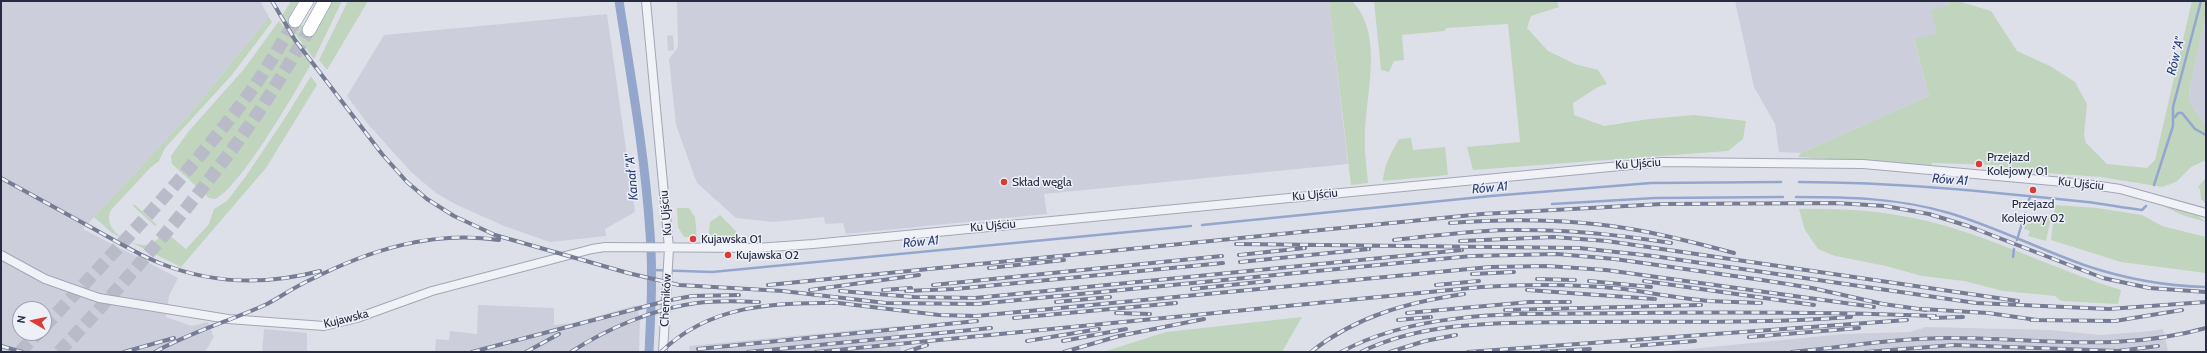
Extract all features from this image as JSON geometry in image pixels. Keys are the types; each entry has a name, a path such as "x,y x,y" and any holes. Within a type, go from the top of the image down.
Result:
{"highway":[{"path":"295,21 307,1"},
{"path":"309,30 325,1"}],"street":[{"name":"Ku Ujściu","path":"646,1 669,248 756,248 813,244 1662,162 1853,164 2065,182 2120,189 2206,213"},
{"name":"Kujawska","path":"1,255 45,279 99,298 228,319 324,326 357,318 432,291 592,249 669,248"},
{"name":"Chemików","path":"663,352 669,248"}],"shaded area":[{"path":"1,1 260,1 269,17 187,117 83,229 178,278 169,296 166,317 192,326 208,322 214,337 205,352 1,352"},
{"path":"677,1 1329,1 1348,164 1044,194 1047,214 846,234 843,223 825,224 824,217 773,222 736,218 697,183 676,125 669,59 678,47"},
{"path":"1735,1 1950,1 1937,33 1914,40 1929,96 1801,153 1779,152 1775,124 1754,87"},
{"path":"607,14 635,212 605,229 606,236 550,242 504,226 455,204 436,193 411,172 367,123 347,96 384,35"},
{"path":"2206,15 2206,127 2190,103 2189,91"},
{"path":"673,35 674,50 668,51 667,36"},
{"path":"478,305 554,308 554,325 573,323 637,305 640,322 639,352 435,352 436,339 449,340 450,331 477,334"},
{"path":"898,326 901,352 690,352 689,346"},
{"path":"1926,327 2051,330 2101,335 2163,329 2168,350 2165,352 1660,352 1843,334 1910,332"},
{"path":"264,329 307,333 307,352 262,352"}],"green space":[{"path":"291,1 298,1 289,18 315,33 333,1 342,1 314,59 282,16"},
{"path":"348,1 368,1 327,70 319,60"},
{"path":"1329,1 1352,1 1362,15 1368,31 1371,48 1371,66 1366,120 1365,154 1368,183 1351,185"},
{"path":"1374,1 1557,1 1559,7 1531,16 1527,28 1548,51 1575,64 1598,70 1607,84 1598,87 1573,103 1574,115 1604,126 1649,119 1694,115 1746,121 1743,139 1728,151 1473,170 1467,147 1520,142 1508,24 1446,28 1445,31 1402,35 1404,60 1394,61 1389,72 1381,70"},
{"path":"1950,1 1958,1 1991,11 2017,51 2050,66 2075,82 2087,104 2084,135 2086,143 2107,164 2147,168 2155,160 2192,1 2206,1 2206,15 2189,91 2190,103 2206,127 2206,160 2191,167 2176,182 2162,187 2101,177 2031,172 1995,165 1932,163 1931,165 1798,157 1801,153 1929,96 1914,39 1937,33 1931,10 1948,6"},
{"path":"269,17 272,22 231,76 165,148 159,161 150,168 111,210 109,218 111,225 115,232 122,237 137,244 144,245 154,242 164,231 186,249 209,224 214,209 227,201 246,176 311,76 317,85 266,168 181,267 112,233 94,217 187,117"},
{"path":"279,21 311,64 267,138 252,159 226,191 215,199 209,198 172,164 171,156 188,132 244,69"},
{"path":"1411,138 1413,150 1445,147 1448,175 1383,181 1386,164 1399,139"},
{"path":"2206,178 2206,204 2201,199 2200,189 2198,187"},
{"path":"134,204 157,225 155,226 133,206"},
{"path":"2055,205 2097,208 2142,215 2162,226 2206,237 2206,273 2121,262 2051,240"},
{"path":"2163,206 2198,216 2206,222 2182,215"},
{"path":"677,208 689,208 695,217 697,238 684,237 678,227"},
{"path":"1799,209 1855,210 1892,214 1946,226 2121,290 2118,304 2061,301 2055,296 2003,291 1964,281 1922,276 1886,266 1835,256 1818,249 1805,230"},
{"path":"720,215 736,231 736,239 718,239 709,233 710,222"},
{"path":"2035,215 2051,218 2046,241 2028,236 2030,231 2024,229 2025,223 2030,224"},
{"path":"1302,317 1282,352 1103,352 1166,332"}],"waterway":[{"name":"Kanał \"A\"","path":"619,1 637,117 648,204 652,278 649,352"},
{"name":"Rów \"A\"","path":"2154,185 2173,126 2173,107 2201,1"},
{"path":"2175,117 2178,113 2182,113 2195,129 2206,135"},
{"name":"Rów A1","path":"1202,225 1491,196 1651,183 1781,182"},
{"name":"Rów A1","path":"1799,182 1835,182 1943,188 2087,202 2142,210 2146,206"},
{"path":"1552,204 1655,198 1783,197"},
{"path":"1796,197 1873,199 1930,208 1984,225 2070,260 2102,271 2146,281 2206,287"},
{"name":"Rów A1","path":"2028,203 2030,197"},
{"path":"2017,240 2025,213"},
{"name":"Rów A1","path":"652,270 712,272 1191,226"},
{"path":"2013,257 2014,249"}],"tunnel":[{"path":"52,318 144,219 216,136 254,86 295,21"},
{"path":"59,352 139,265 214,173 260,110 309,30"},
{"path":"20,352 30,341"}],"railway":[{"path":"272,1 295,40 382,154 407,182 427,199 454,216 495,235 628,273 679,285 783,291 886,303 977,304 1471,256 1557,254 1615,259 1762,280 1812,288 1883,304 1926,310"},
{"path":"1,178 136,252 181,271 220,279 240,280 280,279 320,271"},
{"path":"768,285 1482,214 1662,204 1836,203 1885,206 1929,214 1968,226 2103,278 2149,288 2206,292"},
{"path":"1450,223 1523,220 1595,224 1654,233 1734,253"},
{"path":"1394,240 1479,231 1548,230 1630,237 1671,243"},
{"path":"1460,241 1553,237 1607,241 2018,301"},
{"path":"155,352 182,338 267,304 300,285 356,259 379,251 426,240 450,238 499,240"},
{"path":"1236,244 1579,248 1653,256 1976,303 2109,309 2206,302"},
{"path":"1239,255 1305,248"},
{"path":"1240,262 1369,249"},
{"path":"840,291 914,297 975,298 1462,250"},
{"path":"933,285 1222,256"},
{"path":"989,268 1064,260"},
{"path":"906,291 955,289 1223,263"},
{"path":"830,302 939,315 976,316 1490,267 1547,266 1606,270 1874,307"},
{"path":"1472,274 1514,272"},
{"path":"810,290 919,275"},
{"path":"1537,279 1575,280"},
{"path":"1192,289 1269,281"},
{"path":"1436,285 1479,281"},
{"path":"1589,281 1651,287"},
{"path":"1644,281 1814,305"},
{"path":"816,352 1481,287 1516,285 1588,286 1624,289 1711,301"},
{"path":"883,290 911,288"},
{"path":"1527,290 1655,299"},
{"path":"1311,352 1346,329 1384,312 1423,301 1464,294"},
{"path":"472,352 666,301 692,296 739,295"},
{"path":"1056,302 1110,297"},
{"path":"1707,301 1761,303"},
{"path":"571,352 615,328 665,310 705,302 759,302"},
{"path":"1407,313 1530,302 1570,302"},
{"path":"661,352 679,337 699,325 720,316 764,306 834,303"},
{"path":"1014,318 1176,303"},
{"path":"1505,310 1701,305"},
{"path":"1922,309 1988,313 2037,320"},
{"path":"2031,320 2115,321 2182,310"},
{"path":"1341,352 1374,337 1409,327 1445,320 1483,316 1558,313 1745,312 1935,316"},
{"path":"1116,313 1150,314"},
{"path":"1398,320 1431,317"},
{"path":"1361,352 1412,334 1466,325 1494,323 1782,321 1851,317"},
{"path":"1931,318 1963,317"},
{"path":"1064,352 1119,336 1204,319"},
{"path":"1468,352 1907,320"},
{"path":"698,349 977,321"},
{"path":"748,352 991,328"},
{"path":"1749,337 1859,328"},
{"path":"1792,352 1930,338 2109,342 2173,336 2206,328"},
{"path":"1027,341 1099,329"},
{"path":"1063,341 1126,329"},
{"path":"526,352 559,334"},
{"path":"1390,352 1425,341 1456,335"},
{"path":"124,352 174,338"},
{"path":"1632,346 1695,341"},
{"path":"906,352 927,345"},
{"path":"1866,352 1954,345 2118,351 2158,346"},
{"path":"1,346 22,352"},
{"path":"1542,352 1590,349"}],"place":[{"name":"Przejazd Kolejowy 01","path":"1979,164"},
{"name":"Skład węgla","path":"1004,182"},
{"name":"Przejazd Kolejowy 02","path":"2033,190"},
{"name":"Kujawska 01","path":"693,239"},
{"name":"Kujawska 02","path":"728,255"}]}
